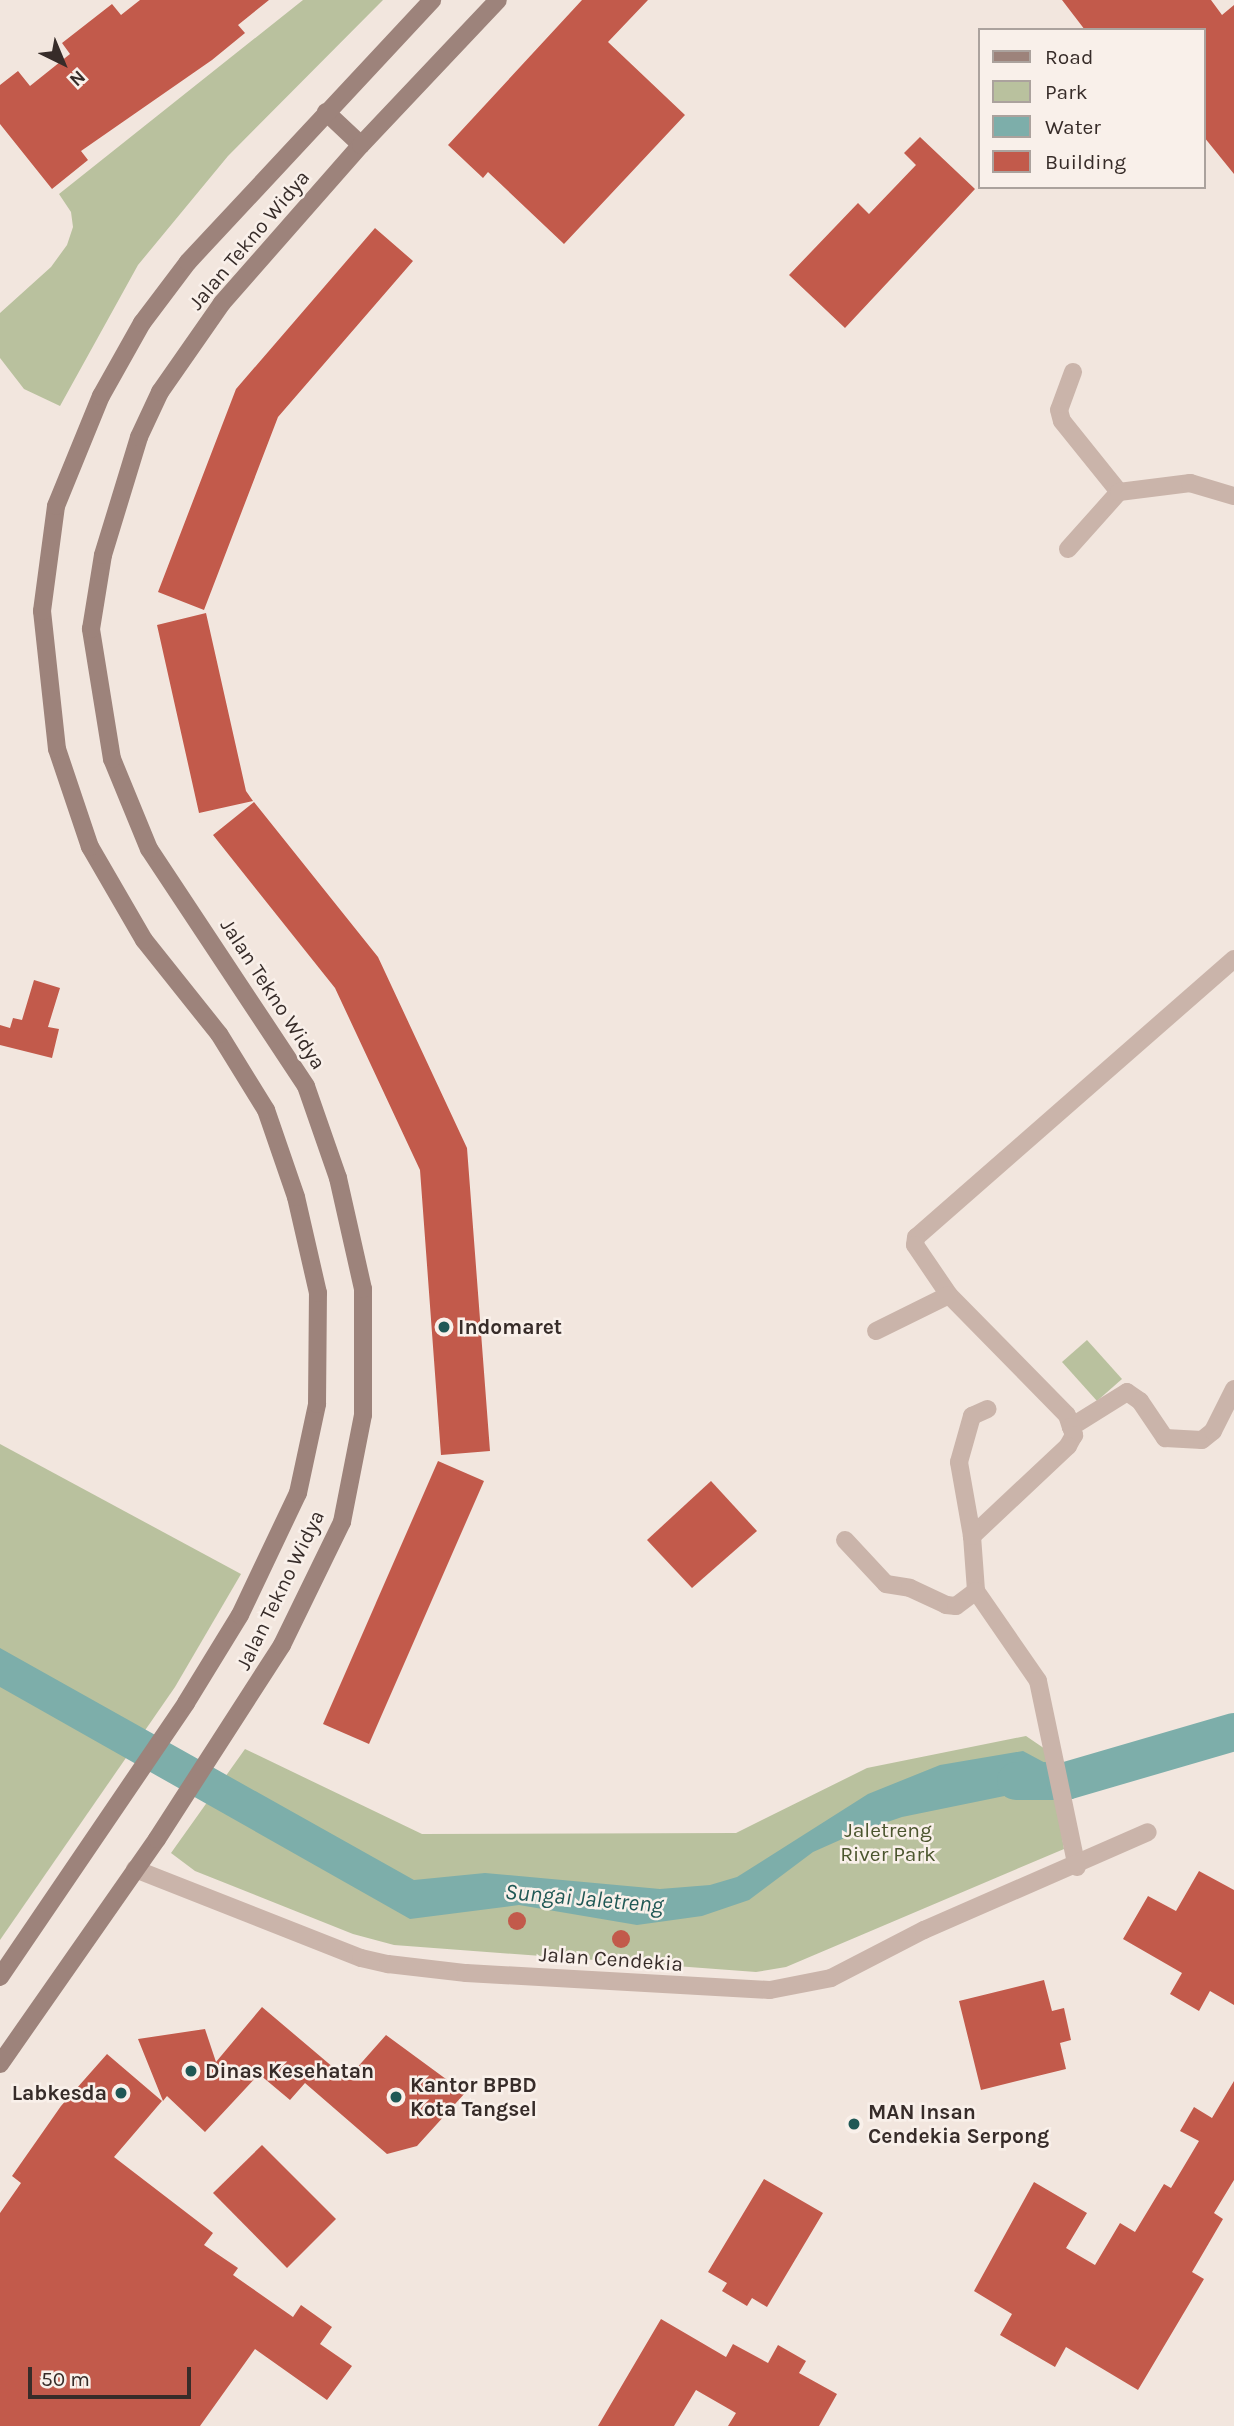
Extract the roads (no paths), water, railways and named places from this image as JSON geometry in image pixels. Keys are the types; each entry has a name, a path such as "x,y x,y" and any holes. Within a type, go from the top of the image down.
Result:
{"main road":[{"name":"Jalan Tekno Widya","path":"0,1977 186,1703 240,1615 298,1493 317,1404 318,1293 296,1197 266,1110 219,1034 144,940 90,847 57,749 42,611 56,506 101,396 142,323 188,262 432,0"},
{"name":"Jalan Tekno Widya","path":"0,2064 157,1839 282,1646 342,1522 363,1415 363,1289 338,1178 306,1086 149,849 117,772 91,629 103,555 139,437 160,392 222,303 361,145 498,0"},
{"path":"326,112 361,145"}],"street":[{"path":"1073,372 1059,410 1062,421 1119,492"},
{"path":"1068,549 1119,492 1190,483 1234,496"},
{"path":"972,1536 1068,1446 1074,1435 1067,1415 949,1295 919,1253 916,1237 1234,959"},
{"path":"876,1331 949,1295"},
{"path":"1071,1427 1127,1392 1140,1401 1165,1438 1202,1440 1213,1431 1234,1390"},
{"path":"988,1409 972,1416 959,1462 972,1536 976,1591 1038,1681 1077,1867"},
{"path":"845,1540 886,1584 910,1588 946,1605 956,1606 976,1591"},
{"name":"Jalan Cendekia","path":"135,1868 361,1958 388,1964 466,1973 770,1990 831,1978 924,1930 1077,1867 1148,1832"}],"water":[{"path":"0,1648 414,1880 485,1873 660,1889 710,1885 737,1877 868,1794 940,1765 1023,1751 1064,1773 1067,1793 1024,1792 902,1817 858,1832 813,1852 749,1900 702,1916 637,1925 519,1905 410,1919 0,1687"}],"waterway":[{"name":"Sungai Jaletreng","path":"1016,1781 1066,1781 1234,1732"}],"place":[{"name":"Indomaret","path":"444,1327"},
{"name":"Dinas Kesehatan","path":"191,2071"},
{"name":"Labkesda","path":"121,2093"},
{"name":"Kantor BPBD Kota Tangsel","path":"396,2097"},
{"name":"MAN Insan Cendekia Serpong","path":"854,2124"}],"park label":[{"name":"Jaletreng River Park","path":"888,1842"}]}
